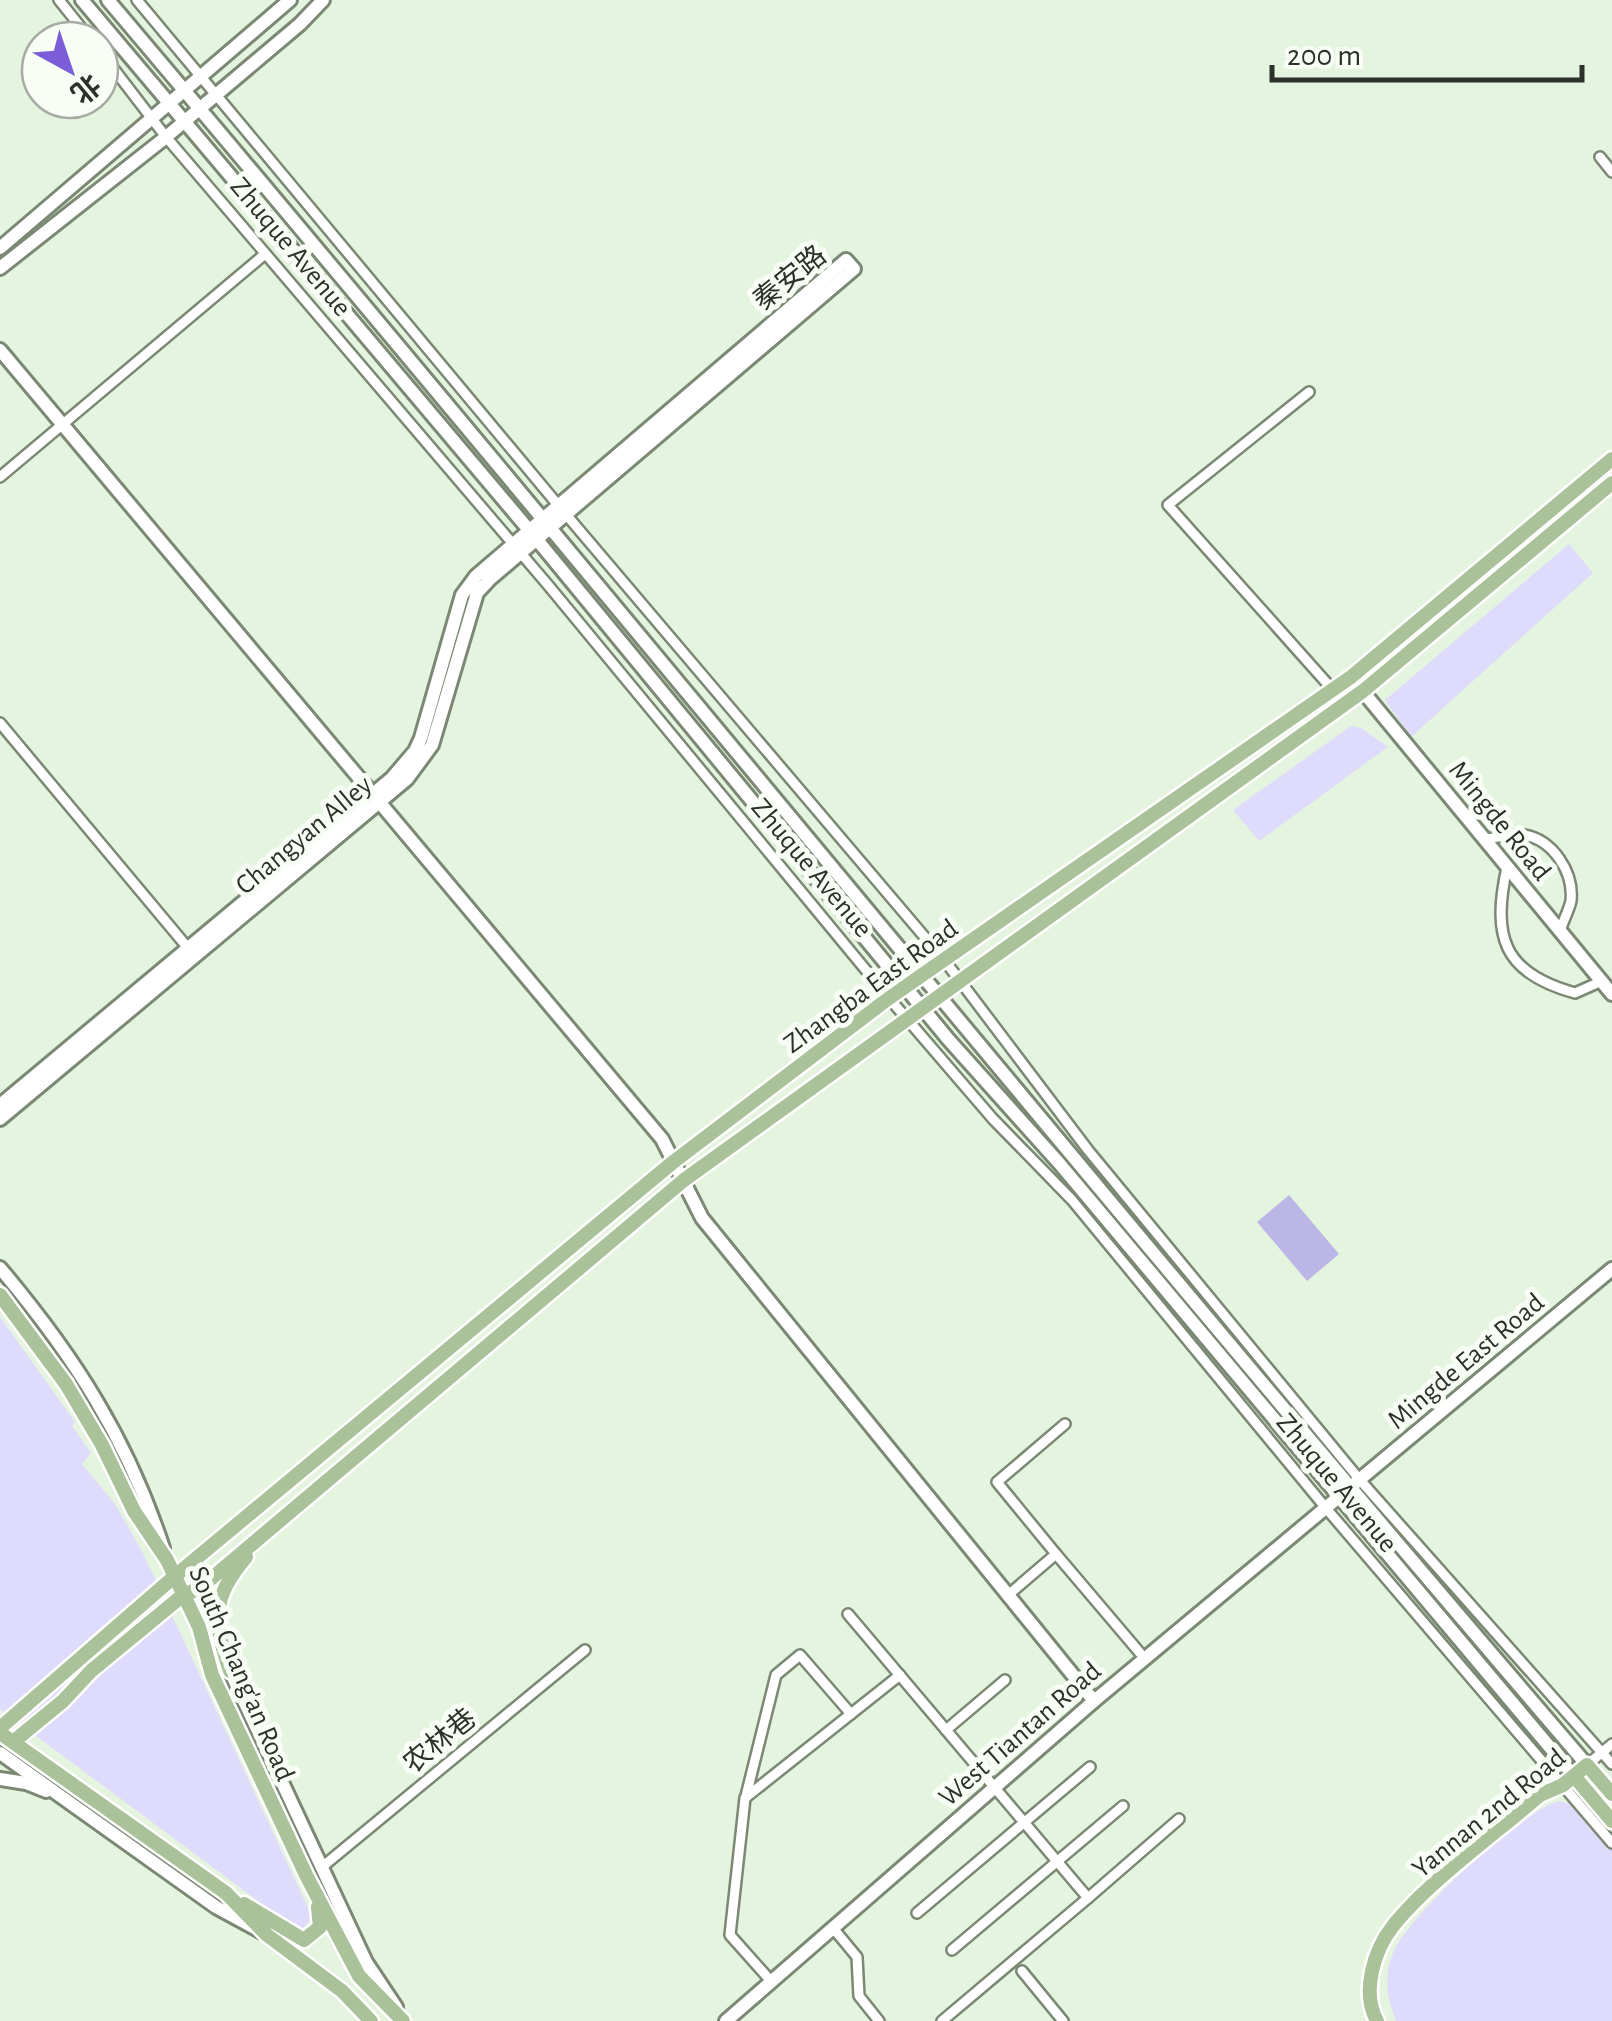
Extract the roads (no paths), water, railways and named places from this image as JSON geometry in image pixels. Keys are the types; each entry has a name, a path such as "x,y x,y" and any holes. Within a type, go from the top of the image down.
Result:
{"main road":[{"name":"Zhuque Avenue","path":"82,0 906,987 1349,1488 1568,1780"},
{"name":"Zhuque Avenue","path":"108,0 1349,1488 1587,1765"},
{"path":"0,248 290,0"},
{"path":"0,268 166,137 323,0"},
{"name":"秦安路","path":"547,522 562,510 854,269 846,260 562,510"},
{"path":"0,350 662,1138 702,1218 1094,1701"},
{"name":"Zhangba East Road","path":"0,1730 175,1576 672,1163 889,998 1351,677 1612,458"},
{"name":"Zhangba East Road","path":"4,1748 63,1701 90,1670 182,1596 200,1588 684,1180 1363,691 1612,483"},
{"name":"Changyan Alley","path":"0,1105 188,948 376,798 407,779 432,745 477,593 516,548 547,522"},
{"name":"Mingde Road","path":"1351,677 1612,994"},
{"name":"Changyan Alley","path":"0,1119 376,798"},
{"path":"0,1268 65,1349 109,1418 149,1505 167,1560"},
{"name":"Mingde East Road","path":"1349,1488 1612,1269"},
{"name":"South Chang'an Road","path":"0,1295 66,1384 134,1511 167,1560 200,1628 212,1675 359,1976 405,2021"},
{"name":"West Tiantan Road","path":"733,2019 771,1981 1094,1701 1349,1488"},
{"path":"273,1526 222,1591 218,1630 230,1671 322,1867 376,1979 405,2021"},
{"path":"200,1628 230,1671"},
{"path":"0,1730 4,1748 66,1800 216,1907 268,1936 342,1991 371,2021"},
{"path":"4,1748 300,1940 312,1936 320,1927 316,1894"},
{"path":"1587,1765 1612,1794"},
{"name":"Yannan 2nd Road","path":"1377,2021 1369,1986 1376,1956 1391,1928 1540,1795 1587,1765"},
{"path":"0,1779 26,1783 66,1800"},
{"path":"1568,1780 1612,1821"},
{"path":"226,1893 268,1936"}],"street":[{"path":"59,0 75,20"},
{"name":"Zhuque Avenue","path":"137,0 945,961 1349,1488 1612,1764"},
{"name":"Zhuque Avenue","path":"120,76 166,137 516,548 889,998 993,1119 1072,1200 1325,1507 1568,1780 1612,1843"},
{"path":"1600,157 1612,172"},
{"path":"0,478 265,254"},
{"path":"1309,392 1168,504 1333,690"},
{"path":"0,724 188,948"},
{"path":"1484,839 1523,835 1546,844 1559,858 1568,875 1570,900 1560,930"},
{"path":"1507,866 1498,917 1504,944 1521,966 1545,985 1575,994 1602,981"},
{"path":"1065,1424 998,1482 1140,1653"},
{"path":"1007,1596 1056,1554"},
{"path":"848,1614 1088,1898"},
{"name":"农林巷","path":"322,1867 584,1650"},
{"path":"771,1981 730,1935 745,1798 776,1675 800,1654 851,1714"},
{"path":"745,1798 900,1675"},
{"path":"946,1730 1005,1680"},
{"name":"Yannan 2nd Road","path":"1587,1765 1612,1744"},
{"path":"917,1913 1090,1767"},
{"path":"952,1950 1124,1806"},
{"path":"942,2021 1179,1819"},
{"path":"832,1928 856,1957 859,1996 879,2021"},
{"path":"1022,1971 1063,2021"}]}
